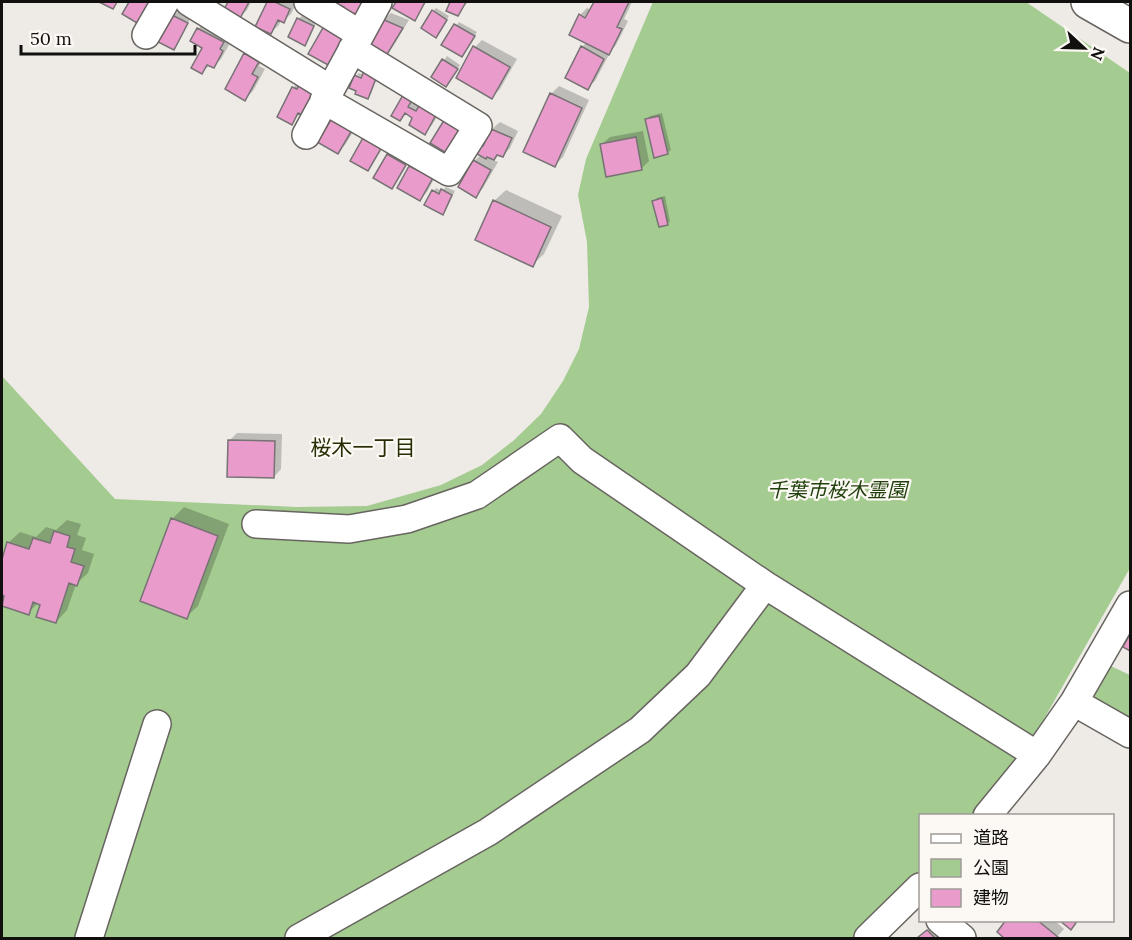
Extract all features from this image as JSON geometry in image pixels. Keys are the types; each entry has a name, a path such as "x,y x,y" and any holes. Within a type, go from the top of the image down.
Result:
{"highway":[{"path":"1088,2 1131,26"}],"street":[{"path":"146,35 165,2"},
{"path":"189,2 449,172 478,126 356,42 308,2"},
{"path":"306,135 378,2"},
{"path":"256,524 349,528 407,519 477,495 560,438 582,460 765,585 1037,755"},
{"path":"299,939 488,832 640,730 698,675 765,585"},
{"path":"989,814 1037,755 1074,702 1131,605"},
{"path":"1074,702 1131,734"},
{"path":"89,939 157,724"},
{"path":"868,939 917,896"},
{"path":"941,922 962,939"}],"green space":[{"name":"千葉市桜木霊園","path":"653,2 1026,2 1130,73 1130,568 1036,733 978,814 919,814 919,876 860,938 2,938 2,376 115,499 297,507 367,506 441,485 482,465 513,441 541,414 563,381 579,349 589,307 587,242 578,195 586,159"},
{"path":"1102,662 1130,675 1130,724 1093,704 1089,692"}],"building":[{"path":"99,2 117,2 113,9"},
{"path":"129,2 155,2 142,26 122,14"},
{"path":"228,2 249,2 239,20 223,11"},
{"path":"267,2 275,2 290,9 284,23 278,20 271,34 255,27"},
{"path":"333,2 359,2 362,3 357,15"},
{"path":"396,2 425,2 415,21 392,8"},
{"path":"450,2 466,2 458,16 446,11"},
{"path":"594,2 629,2 617,27 622,29 609,55 569,35 579,14 585,18"},
{"path":"432,10 447,20 436,38 421,28"},
{"path":"172,15 188,23 174,50 158,42"},
{"path":"297,18 314,26 305,46 288,37"},
{"path":"382,19 403,28 386,56 366,48 372,34 375,36"},
{"path":"454,24 475,36 462,57 441,45"},
{"path":"324,26 345,38 330,66 308,54"},
{"path":"197,28 224,42 220,49 223,51 214,68 207,65 202,74 191,68 202,48 190,41"},
{"path":"473,46 510,67 492,99 456,78"},
{"path":"581,46 604,59 588,90 565,78"},
{"path":"244,53 259,62 252,74 258,77 245,101 225,89"},
{"path":"442,59 458,69 446,87 431,77"},
{"path":"365,69 378,73 368,99 355,94 356,91 349,88 354,75 361,78"},
{"path":"300,83 317,92 305,116 298,113 292,125 277,117 292,87 297,89"},
{"path":"550,93 582,108 555,167 523,152"},
{"path":"403,95 412,100 408,107 416,111 420,104 437,113 425,135 409,125 412,118 405,113 400,121 391,116"},
{"path":"335,113 355,125 338,154 317,142"},
{"path":"659,116 668,154 654,158 645,119"},
{"path":"446,117 464,128 448,154 430,143"},
{"path":"491,129 512,138 503,157 497,155 494,160 477,154"},
{"path":"364,136 382,147 368,171 350,161"},
{"path":"636,137 642,170 606,177 600,144"},
{"path":"387,154 406,165 392,189 373,178"},
{"path":"473,160 491,170 476,198 458,187"},
{"path":"409,166 419,171 421,167 435,174 420,201 397,188"},
{"path":"441,189 452,195 443,215 424,205 432,190 439,194"},
{"path":"662,198 668,225 659,227 652,201"},
{"path":"493,200 551,227 533,267 475,240"},
{"path":"228,440 275,441 274,478 227,477"},
{"path":"171,518 218,536 187,619 140,601"},
{"path":"54,531 70,536 67,547 75,549 71,562 84,566 77,586 69,583 56,623 36,617 40,605 33,602 29,615 2,606 4,596 2,595 2,559 7,542 29,549 33,538 50,543"},
{"path":"1130,634 1130,651 1123,647"},
{"path":"1004,922 1039,922 1058,937 1004,938 997,932"},
{"path":"1061,922 1077,922 1071,930"},
{"path":"927,930 935,938 917,938"}],"district":[{"name":"桜木一丁目","path":"363,448"}]}
